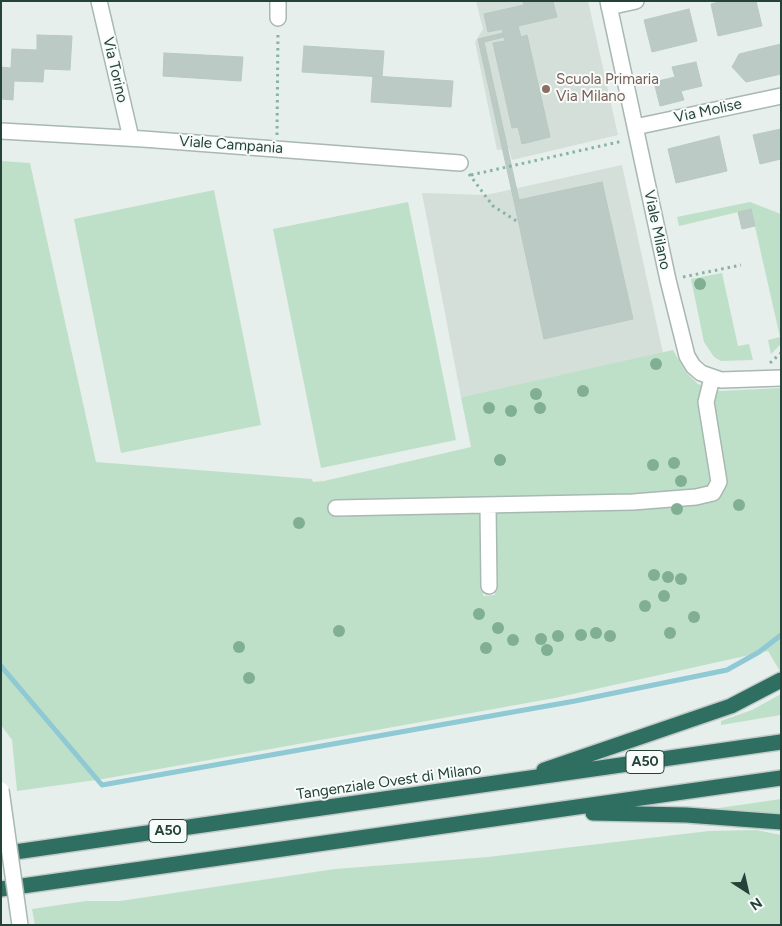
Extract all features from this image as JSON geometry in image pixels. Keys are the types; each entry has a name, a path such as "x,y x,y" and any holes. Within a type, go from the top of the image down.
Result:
{"highway":[{"path":"509,782 731,706 781,680"},
{"name":"Tangenziale Ovest di Milano","path":"1,854 781,742"},
{"name":"A50","path":"1,889 781,778"},
{"path":"549,812 686,815 781,822"}],"street":[{"name":"Via Torino","path":"99,1 131,138"},
{"path":"278,1 278,18"},
{"path":"609,4 636,1"},
{"name":"Viale Milano","path":"609,4 683,346 693,366 712,378 731,382 777,372"},
{"name":"Via Molise","path":"636,133 781,96"},
{"name":"Viale Campania","path":"1,131 277,148 460,163"},
{"path":"336,508 633,502 696,497 713,493 718,482 706,402 712,378"},
{"path":"488,505 489,586"},
{"path":"1,790 20,925"}],"path":[{"path":"277,148 278,18"},
{"path":"470,175 636,133"},
{"path":"460,163 493,206 518,222"},
{"path":"681,269 684,286"},
{"path":"777,372 766,367 781,353"}],"shaded area":[{"name":"Scuola Primaria Via Milano","path":"476,1 588,1 618,135 512,160 509,149 497,150 475,42 483,29"},
{"path":"622,165 663,353 461,397 422,193 486,195"}],"green space":[{"path":"1,161 30,163 96,462 312,479 313,482 324,481 471,447 461,397 673,350 685,371 698,384 720,391 781,388 781,673 768,651 555,698 103,779 17,791 12,740 1,725","holes":["494,512 495,595 483,596 482,513"]},
{"path":"214,190 261,425 121,453 74,219"},
{"path":"408,202 456,440 321,468 273,229"},
{"path":"750,202 781,214 781,344 771,354 768,340 780,337 751,209 679,226 677,217"},
{"path":"722,273 738,346 749,344 753,360 721,361 714,357 704,342 691,279"},
{"path":"781,694 781,715 721,725 721,721 752,710"},
{"path":"781,799 781,816 714,814 712,809"},
{"path":"756,830 781,835 781,925 35,925 32,909 86,901 120,901 335,869 488,857 709,831"}],"building":[{"path":"523,1 555,1 553,2 557,17 518,26 521,37 527,35 550,137 522,144 518,127 512,128 493,43 505,41 502,29 488,32 484,14 524,5"},
{"path":"723,1 756,1 762,26 718,36 711,4"},
{"path":"689,9 697,41 652,52 644,20"},
{"path":"503,33 504,37 484,42 519,200 514,201 478,39"},
{"path":"37,35 72,36 70,70 44,69 43,82 14,81 13,100 1,99 1,67 11,68 12,49 37,50"},
{"path":"781,44 781,74 746,82 732,67 739,54"},
{"path":"304,46 384,51 382,77 302,72"},
{"path":"164,53 243,57 241,81 163,76"},
{"path":"696,62 702,86 681,91 684,100 660,106 654,82 675,77 672,67"},
{"path":"373,76 453,81 451,107 371,102"},
{"path":"781,129 781,159 760,164 753,135"},
{"path":"719,136 727,171 676,183 668,149"},
{"path":"602,182 633,319 544,339 514,201"},
{"path":"751,209 755,226 742,229 738,212"}],"waterway":[{"path":"1,666 102,785 575,701 727,670 759,652 781,635"}],"place":[{"name":"Scuola Primaria Via Milano","path":"546,89"}]}
